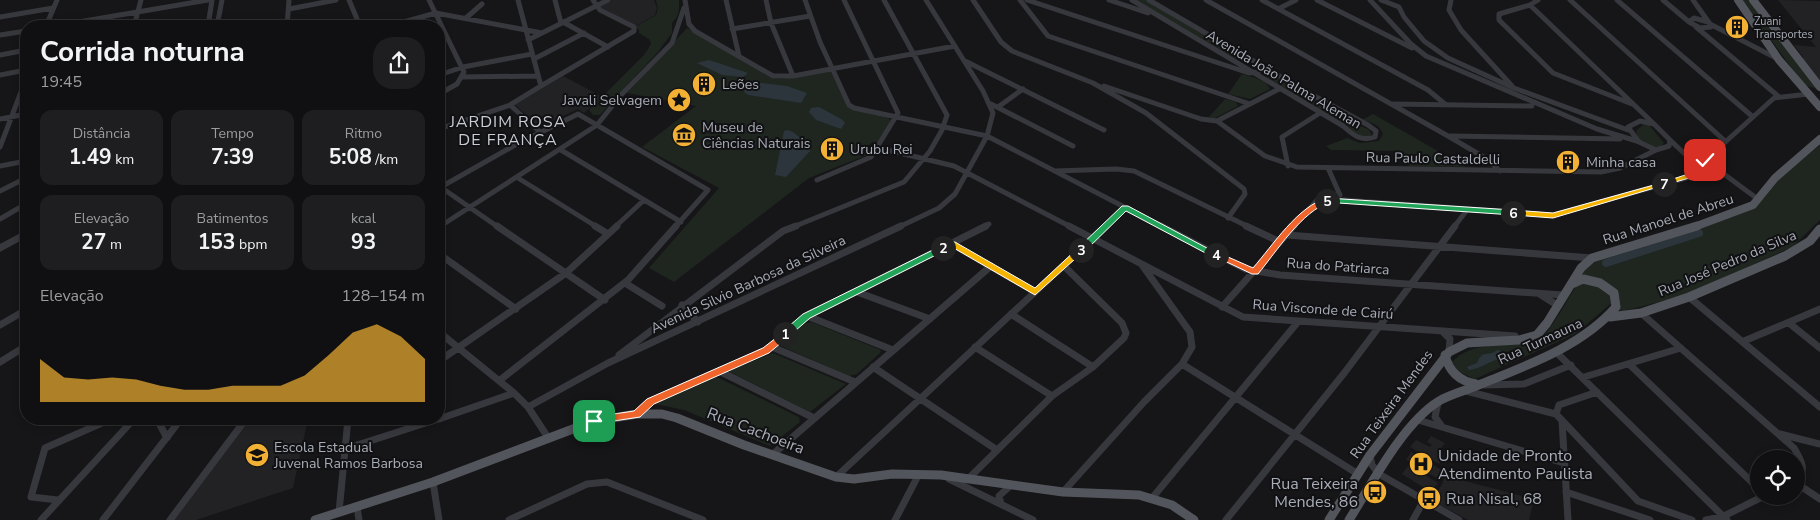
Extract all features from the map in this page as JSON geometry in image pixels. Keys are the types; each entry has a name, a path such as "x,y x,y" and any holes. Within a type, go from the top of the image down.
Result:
{"main road":[{"path":"1738,0 1780,60 1820,107"},
{"path":"1753,0 1820,87"},
{"path":"1809,94 1809,90 1820,92"},
{"path":"1809,94 1820,99"},
{"name":"Rua Manoel de Abreu","path":"1569,285 1581,268 1592,258 1662,238 1736,212 1759,200 1775,178 1820,139"},
{"name":"Rua José Pedro da Silva","path":"1610,317 1641,313 1689,297 1785,256 1810,241 1820,229"},
{"path":"1529,338 1542,330 1569,285 1583,279 1610,289 1618,301 1610,317"},
{"name":"Rua Turmauna","path":"1418,420 1439,401 1473,389 1556,352 1584,338 1610,317"},
{"name":"Rua Teixeira Mendes","path":"1329,520 1370,455 1447,354 1467,343 1529,338"},
{"path":"1447,354 1447,366 1454,376 1473,389"},
{"name":"Rua Cachoeira","path":"315,520 433,482 594,421 637,414 662,414 678,418 772,455 836,477 854,479 919,474 941,475 1063,492 1153,497 1172,505 1194,520"},
{"path":"1350,520 1379,474 1418,420"}],"street":[{"path":"48,20 57,0"},
{"path":"135,20 141,0"},
{"path":"90,20 208,0"},
{"path":"209,20 212,0"},
{"path":"218,20 222,0"},
{"path":"288,20 289,0"},
{"path":"289,8 336,0"},
{"path":"349,0 357,20"},
{"path":"429,0 439,20"},
{"path":"518,0 541,86"},
{"path":"555,0 562,23 608,47"},
{"path":"445,127 510,105 635,30 634,27 596,6 594,0"},
{"path":"528,40 608,0"},
{"path":"445,223 518,178 597,125 621,95 672,42 685,0"},
{"path":"726,0 738,56"},
{"path":"766,0 771,23 792,76"},
{"path":"805,0 832,69"},
{"path":"817,180 867,160 879,148 898,117 898,110 872,61 844,0"},
{"path":"608,363 783,230 904,182 912,176 945,126 947,115 884,0"},
{"path":"926,0 991,104 1072,146"},
{"path":"973,0 1001,42 1012,51 1093,83 1201,119 1217,121 1279,89"},
{"path":"1020,0 1042,31 1048,36 1250,104"},
{"path":"1027,0 1255,74 1260,71 1262,66"},
{"path":"1109,0 1157,16"},
{"path":"1125,5 1132,0"},
{"name":"Avenida João Palma Aleman","path":"1132,0 1343,126 1355,137 1367,140 1377,134 1372,126 1357,121 1149,0"},
{"path":"1206,0 1448,136 1487,159 1500,171"},
{"path":"1262,0 1428,90 1445,104"},
{"path":"1278,9 1296,0"},
{"path":"1317,0 1458,72 1512,96 1597,129 1659,150 1677,152 1703,162 1759,200"},
{"path":"1384,0 1399,7 1414,31 1432,48 1471,69 1514,88 1628,130 1640,142"},
{"path":"1399,7 1400,0"},
{"path":"1451,0 1449,10 1461,30 1514,88"},
{"path":"1538,0 1530,5 1504,12 1498,16 1540,64 1559,76 1632,104"},
{"path":"1570,0 1725,142"},
{"path":"1617,0 1753,117"},
{"path":"1663,0 1778,96"},
{"path":"1693,0 1711,27 1707,29 1696,27"},
{"path":"1373,1 1402,35 1420,52"},
{"path":"466,18 482,4"},
{"path":"1530,5 1687,156"},
{"path":"0,17 53,8"},
{"path":"684,8 689,24 695,31 773,76 792,76 954,46"},
{"path":"412,20 436,14 542,33"},
{"path":"732,29 810,16"},
{"path":"1688,21 1694,18 1709,23 1780,60"},
{"path":"0,36 20,32"},
{"path":"445,32 463,67 462,77 456,84 445,90"},
{"path":"445,73 463,67 533,57 584,33"},
{"path":"1387,36 1402,35"},
{"path":"1753,46 1764,47 1769,44"},
{"path":"0,55 20,51"},
{"path":"1204,58 1217,51"},
{"path":"964,60 1104,130"},
{"path":"1227,66 1251,60"},
{"name":"Rua do Patriarca","path":"832,69 849,105 854,108 987,136 1125,208 1255,272 1563,295"},
{"path":"0,75 20,71"},
{"path":"462,77 538,76"},
{"path":"1093,83 1146,112 1244,189 1245,194 1228,218"},
{"path":"1499,105 1509,104 1514,88"},
{"path":"998,107 1023,89"},
{"path":"1,144 20,94"},
{"path":"1316,204 1326,201 1344,200 1553,215 1693,176 1700,171 1703,162 1778,96 1809,94"},
{"name":"Avenida Silvio Barbosa da Silveira","path":"528,407 608,363 939,208 955,194 987,136 992,122 991,104"},
{"path":"1146,112 1157,104"},
{"path":"1392,104 1536,106"},
{"path":"510,105 540,132"},
{"path":"1636,122 1638,109"},
{"path":"1288,166 1282,136 1320,113"},
{"path":"445,184 540,132 578,114 708,190 625,282 605,300 500,380"},
{"path":"0,119 20,115"},
{"name":"Rua Paulo Castaldelli","path":"1217,121 1269,158 1288,166 1500,171 1610,171 1659,150"},
{"path":"1628,130 1628,127 1636,122 1646,121 1654,124"},
{"path":"1595,138 1598,134 1597,129"},
{"path":"1448,136 1626,139"},
{"path":"1659,150 1668,146 1670,140"},
{"name":"Rua Visconde de Cairú","path":"879,148 967,172 1243,317 1297,323 1529,338"},
{"path":"561,150 681,222"},
{"path":"0,166 20,162"},
{"path":"1328,168 1338,193 1344,200"},
{"path":"1054,171 1116,169 1134,171 1280,242"},
{"path":"518,178 608,234"},
{"path":"0,191 20,181"},
{"path":"445,191 605,300"},
{"path":"1222,307 1323,196 1338,193"},
{"path":"445,357 566,273 644,200"},
{"path":"0,219 20,207"},
{"path":"836,477 1095,238 1125,208"},
{"path":"1226,520 1378,328 1467,210"},
{"path":"637,414 651,401 772,347 806,316 989,224"},
{"path":"1287,234 1592,258"},
{"path":"0,248 20,237"},
{"path":"952,244 1035,292"},
{"path":"445,258 516,309"},
{"path":"1063,492 1144,402 1182,364 1192,347 1190,332 1141,264"},
{"path":"772,455 991,266"},
{"path":"968,479 1052,396 1093,367 1124,338 1125,328 1064,266"},
{"path":"625,282 662,306"},
{"path":"857,292 930,319"},
{"name":"Rua do Patriarca","path":"1540,294 1557,305"},
{"path":"1689,297 1820,407"},
{"path":"682,305 698,322"},
{"path":"1744,342 1820,309"},
{"path":"1641,313 1795,450"},
{"path":"0,326 20,314"},
{"path":"1011,314 1093,367"},
{"path":"806,316 893,350"},
{"path":"1153,497 1297,323"},
{"path":"1789,323 1820,348"},
{"path":"1442,331 1450,339 1447,354"},
{"path":"445,337 514,393 528,407 549,439"},
{"path":"772,347 855,382"},
{"path":"975,347 1052,396"},
{"path":"1584,377 1681,348"},
{"path":"0,362 20,350"},
{"path":"1556,352 1584,377 1724,518"},
{"path":"1182,364 1235,399 1358,474"},
{"path":"1629,364 1750,480"},
{"name":"Rua Turmauna","path":"1473,389 1524,384 1571,365"},
{"path":"873,367 997,450"},
{"path":"719,372 814,418"},
{"path":"1473,389 1556,414 1638,501 1692,520"},
{"path":"1556,414 1559,405 1598,392"},
{"path":"445,417 514,393"},
{"path":"1439,401 1435,417 1442,426"},
{"path":"1418,420 1564,463"},
{"path":"1562,421 1568,520"},
{"path":"58,500 31,496 45,448 97,425"},
{"path":"42,520 58,500 128,425"},
{"path":"160,425 167,438"},
{"path":"103,520 177,425"},
{"path":"170,520 241,425"},
{"path":"339,512 347,425"},
{"path":"345,449 419,425"},
{"path":"1779,434 1820,444"},
{"path":"1370,455 1372,465 1379,474 1459,520"},
{"path":"895,520 919,474"},
{"path":"941,475 1033,520"},
{"path":"433,482 439,520"},
{"path":"509,520 587,484 607,482 703,520"},
{"path":"1001,504 999,496 1010,486"},
{"path":"1805,489 1820,499"},
{"path":"1566,492 1638,518 1650,520"},
{"path":"1413,520 1424,500"},
{"path":"1638,501 1638,518"},
{"path":"1706,520 1724,518 1750,504"},
{"path":"357,507 359,520"}],"shaded area":[{"path":"612,0 654,0 657,8 655,15 636,26 600,7"},
{"path":"656,0 679,0 679,13 672,23 672,33 658,52 600,115 593,115 589,110 644,55 651,44 650,40 639,33 639,30 635,27 656,15 658,8"},
{"path":"1135,0 1146,0 1240,57 1234,59"},
{"path":"1742,0 1749,0 1817,89 1804,85"},
{"path":"1778,0 1820,1 1820,83 1794,45 1816,47"},
{"path":"687,28 771,78 781,79 830,70 847,105 886,116 890,120 890,125 878,142 871,143 865,150 867,155 809,178 674,282 649,268 719,188 642,147 696,106 627,93"},
{"path":"709,60 748,73 743,77 722,75 697,63"},
{"path":"1242,74 1262,81 1270,89 1250,99 1228,94"},
{"path":"1266,75 1273,75 1355,124 1368,129 1372,134 1368,137 1359,137 1348,127 1265,79"},
{"path":"563,76 603,97 584,113 578,109 539,127 515,105"},
{"path":"754,82 787,86 807,93 801,103 748,95 744,92 745,89"},
{"path":"1225,99 1236,102 1238,106 1215,118 1208,118"},
{"path":"819,107 843,120 845,123 841,129 816,120 809,112 811,108"},
{"path":"1373,114 1466,167 1409,166 1401,151 1331,150 1326,146 1347,138 1360,143 1379,141 1383,134 1380,128 1362,120"},
{"path":"1644,124 1649,125 1664,143 1660,147 1654,147 1638,138 1636,131"},
{"path":"788,130 810,146 810,151 786,177 775,175 784,131"},
{"path":"1820,145 1820,220 1792,247 1684,296 1623,311 1619,310 1619,296 1583,276 1584,271 1591,263 1753,209 1774,183"},
{"path":"1584,283 1603,287 1612,295 1613,302 1575,334 1475,379 1457,371 1452,362 1469,350 1488,346 1518,344 1539,339 1554,322 1576,286"},
{"path":"811,322 881,350 880,353 857,374 849,376 785,348 783,343 804,324"},
{"path":"1497,350 1501,351 1499,359 1469,370 1467,367 1477,363 1484,354"},
{"path":"773,353 846,384 810,412 730,372"},
{"path":"713,377 719,378 799,417 800,422 770,446 684,410 655,404"},
{"name":"Escola Estadual Juvenal Ramos Barbosa","path":"237,425 307,425 293,488 196,520 166,520"},
{"name":"Unidade de Pronto Atendimento Paulista","path":"1431,436 1445,443 1438,452 1444,456 1439,464 1429,458 1427,461 1445,472 1439,479 1421,469 1420,472 1438,483 1431,492 1402,474 1411,462 1406,460 1411,452 1423,459 1425,456 1410,447 1416,440 1430,447 1432,445 1427,442"},
{"path":"1446,476 1534,499 1529,520 1468,520 1433,501"}],"waterway":[{"path":"1606,263 1699,233"}],"place":[{"name":"Zuani Transportes","path":"1737,27"},
{"name":"Leões","path":"704,84"},
{"name":"Javali Selvagem","path":"679,100"},
{"name":"Museu de Ciências Naturais","path":"684,135"},
{"name":"Urubu Rei","path":"832,149"},
{"name":"Minha casa","path":"1568,162"},
{"name":"Escola Estadual Juvenal Ramos Barbosa","path":"257,455"},
{"name":"Unidade de Pronto Atendimento Paulista","path":"1421,464"},
{"name":"Rua Teixeira Mendes, 86","path":"1375,492"},
{"name":"Rua Nisal, 68","path":"1429,498"}],"district":[{"name":"JARDIM ROSA DE FRANÇA","path":"508,130"}],"route":[{"path":"594,421 615,416 637,414 643,406 651,401 772,347 806,316 952,244 1035,292 1125,208 1245,269 1255,272 1305,214 1316,204 1326,201 1344,200 1392,205 1553,215 1566,213 1693,176 1700,171 1702,168 1701,164 1705,160"}]}
